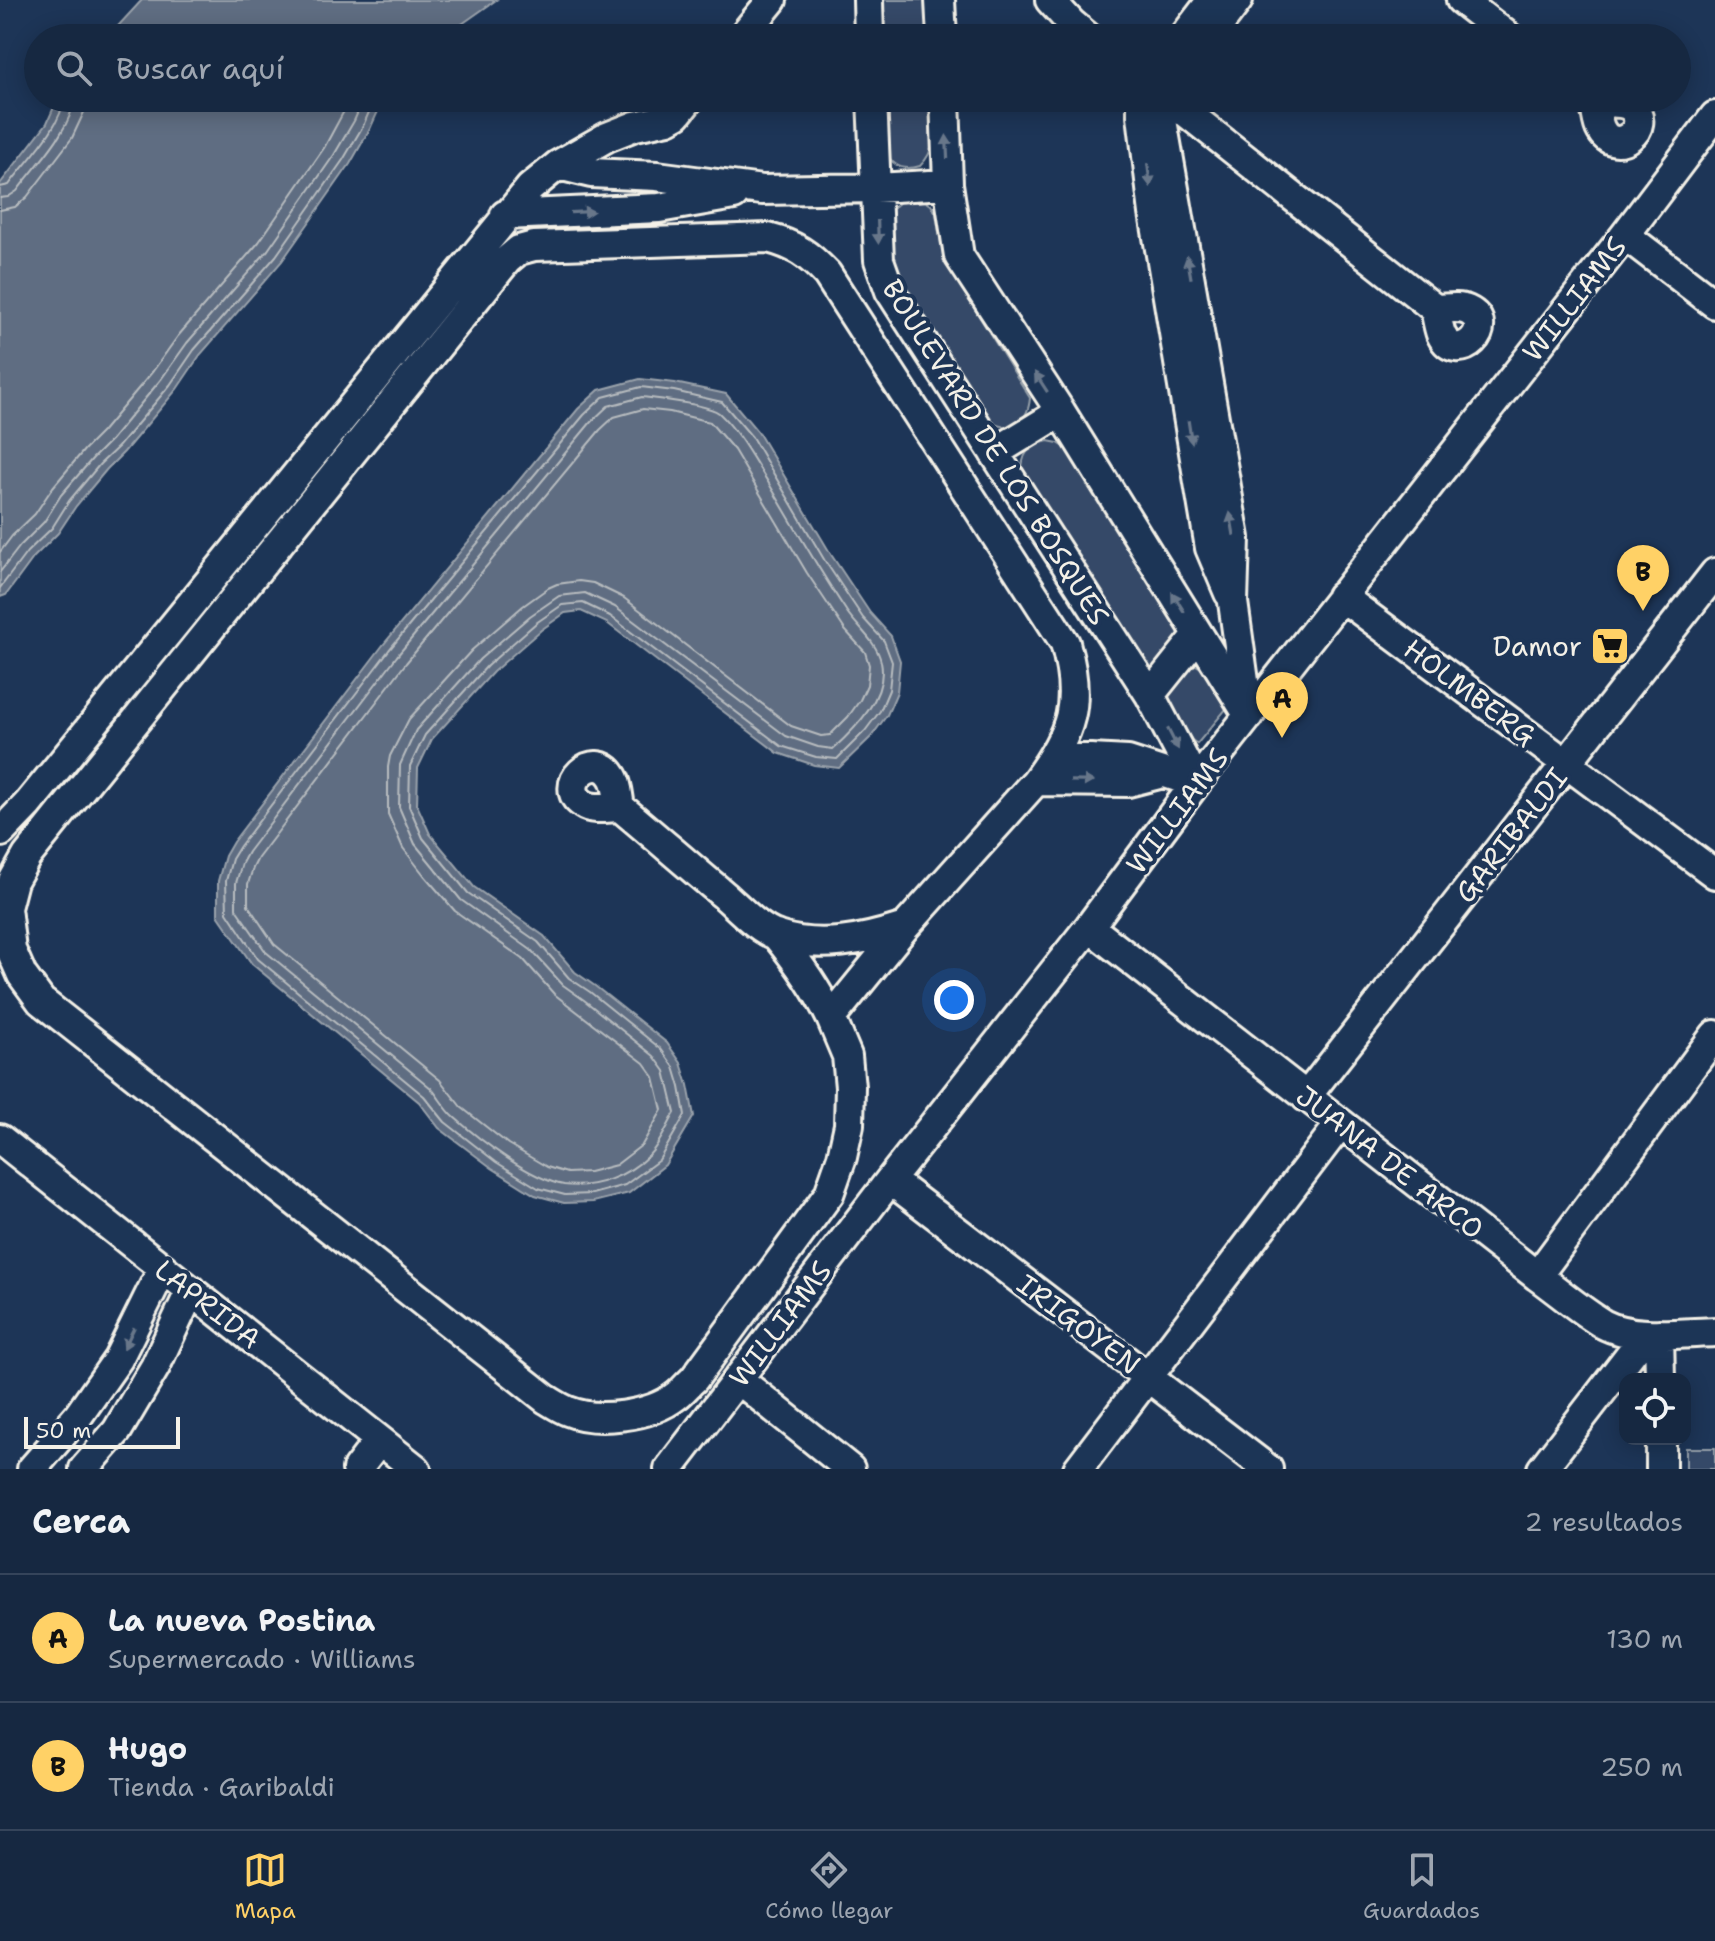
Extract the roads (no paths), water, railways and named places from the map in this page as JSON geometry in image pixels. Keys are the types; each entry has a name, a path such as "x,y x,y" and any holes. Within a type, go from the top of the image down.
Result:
{"street":[{"path":"752,24 772,0"},
{"path":"868,0 869,24"},
{"path":"940,0 941,24"},
{"path":"1050,0 1072,24"},
{"path":"1194,24 1212,0"},
{"path":"1220,24 1238,0"},
{"path":"1461,0 1492,24"},
{"path":"0,833 48,780 530,188 558,165 607,137 635,126 668,119 679,112"},
{"name":"BOULEVARD DE LOS BOSQUES","path":"873,112 879,260 890,291 1150,695 1196,783"},
{"path":"945,112 948,184 959,256 1061,412 1249,716"},
{"path":"1162,112 1235,538 1233,602 1249,716"},
{"path":"1175,112 1435,309"},
{"name":"WILLIAMS","path":"669,1469 1089,927 1196,783 1715,116"},
{"path":"558,165 591,173 657,176 762,190 948,184"},
{"path":"505,215 659,208 762,190"},
{"path":"1625,235 1715,304"},
{"path":"620,807 752,919 776,935 801,965 819,991 847,1056 850,1087 849,1125 829,1194 694,1379 675,1398 642,1412 612,1417 594,1416 569,1412 546,1399 41,1001 22,975 11,950 6,908 13,881 27,856 507,260 519,250 534,246 768,238 790,244 810,256 827,274 1065,643 1072,669 1074,695 1069,723 1053,757 1036,781 905,927 831,1018"},
{"path":"994,453 1061,412"},
{"name":"GARIBALDI","path":"1306,1097 1715,573"},
{"name":"HOLMBERG","path":"1341,596 1715,874"},
{"path":"1150,695 1198,635"},
{"path":"1053,757 1128,761 1196,783"},
{"path":"1036,781 1128,782 1163,773"},
{"path":"776,935 831,943 874,937 905,927"},
{"name":"JUANA DE ARCO","path":"1089,927 1537,1276 1604,1324 1652,1334 1715,1332"},
{"path":"1537,1276 1715,1035"},
{"path":"1078,1469 1340,1124"},
{"name":"LAPRIDA","path":"1,1142 416,1469"},
{"name":"IRIGOYEN","path":"890,1180 1268,1469"},
{"path":"32,1469 78,1416 118,1359 163,1268"},
{"path":"84,1469 117,1431 148,1380 191,1290"},
{"path":"1652,1334 1659,1373"},
{"path":"1542,1469 1652,1334"},
{"path":"738,1379 850,1469"},
{"path":"357,1469 379,1440"},
{"path":"1661,1445 1661,1469"}],"water":[{"path":"142,0 496,0 462,24 120,24"},
{"path":"52,112 378,112 350,164 282,261 200,355 177,389 76,506 58,533 34,557 6,595 0,597 0,184 47,123"},
{"path":"640,379 726,394 758,432 832,556 870,613 891,636 900,661 897,692 887,715 871,737 839,768 814,765 778,753 607,623 581,611 565,613 493,672 432,739 418,768 417,805 430,834 474,887 544,936 575,972 667,1043 681,1063 688,1085 694,1116 665,1165 629,1193 593,1202 564,1203 535,1195 492,1168 439,1128 419,1102 252,964 218,915 218,881 225,856 233,842 383,645 578,409 599,390"}],"place":[{"name":"Hugo","path":"1643,611"},
{"name":"Damor","path":"1610,646"},
{"name":"La nueva Postina","path":"1282,738"}]}
